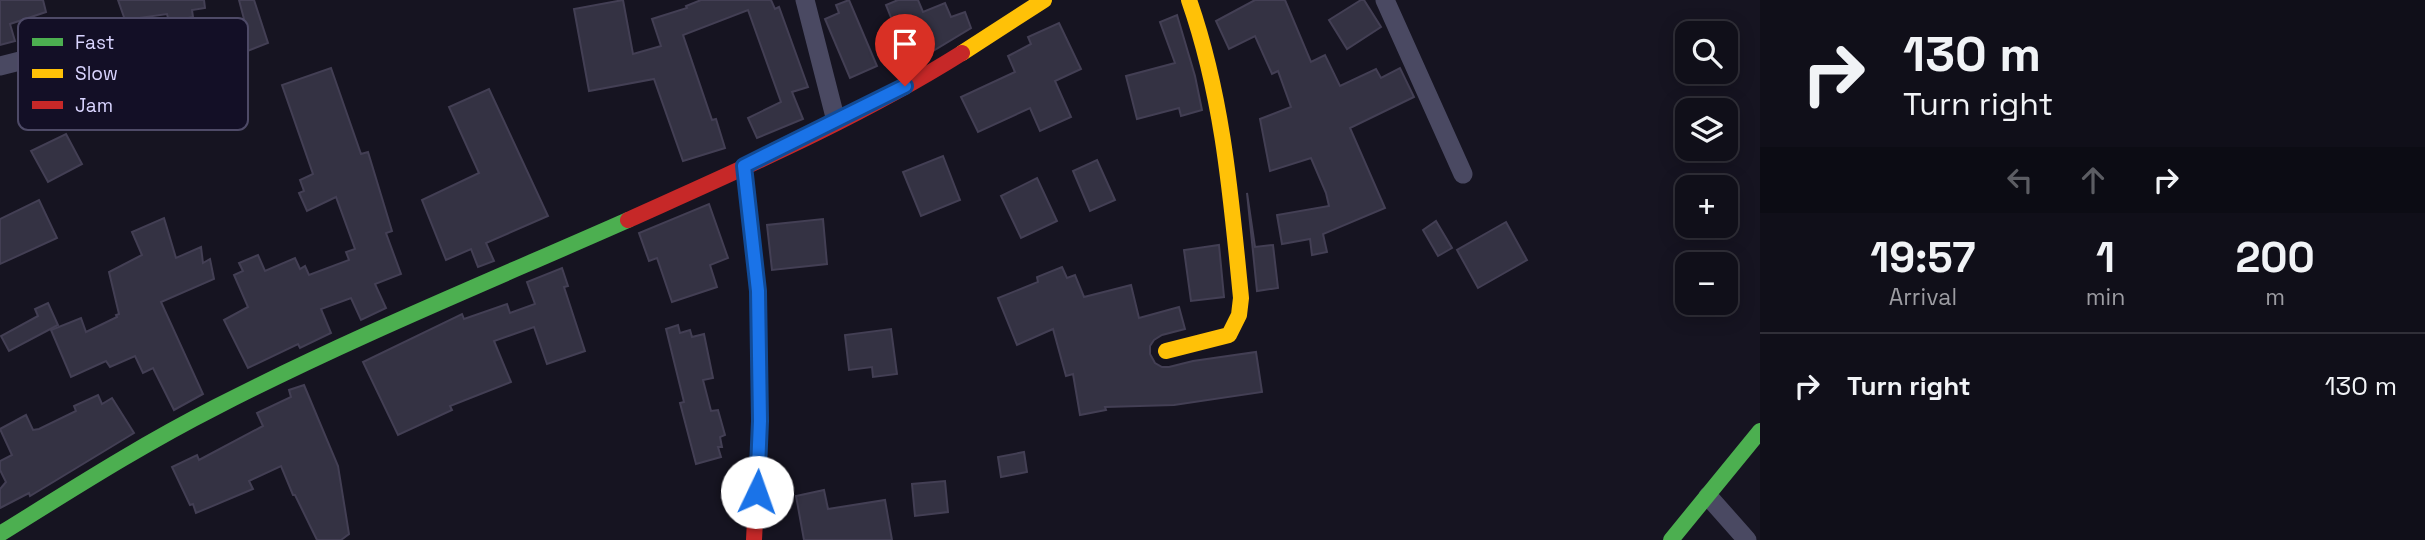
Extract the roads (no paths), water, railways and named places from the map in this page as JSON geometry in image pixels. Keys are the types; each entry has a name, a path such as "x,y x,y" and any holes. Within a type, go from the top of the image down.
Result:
{"street":[{"path":"804,0 836,121"},
{"path":"0,534 139,449 241,394 343,345 744,166 836,121 905,86 1044,0"},
{"path":"1166,351 1229,335 1239,315 1241,298 1228,167 1215,84 1202,33 1189,0"},
{"path":"1385,0 1463,174"},
{"path":"0,66 18,61"},
{"path":"744,166 758,291 760,421 754,540"},
{"path":"1671,540 1760,432"},
{"path":"1708,496 1747,540"}]}
